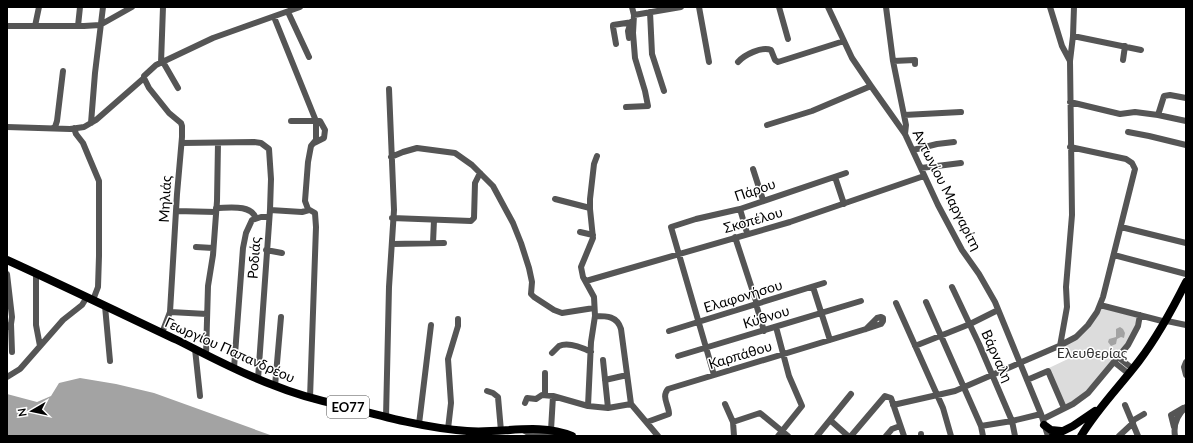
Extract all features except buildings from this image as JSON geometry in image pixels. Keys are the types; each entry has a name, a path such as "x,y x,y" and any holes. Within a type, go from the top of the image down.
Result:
{"main road":[{"name":"Γεωργίου Παπανδρέου","path":"7,260 90,298 258,379 310,398 386,417 448,429 470,432 522,429 550,430 572,436"},
{"path":"1081,436 1103,404 1131,371 1166,321 1184,293 1186,282"},
{"path":"1052,436 1073,426 1103,404"},
{"path":"1043,419 1051,430 1062,431"},
{"path":"1073,426 1079,427 1081,436"}],"street":[{"path":"35,26 38,7"},
{"path":"78,26 80,7"},
{"path":"91,123 103,7"},
{"path":"7,26 100,25 132,7"},
{"path":"163,7 162,62 178,88"},
{"path":"7,127 84,127 91,123 144,78 144,76 152,69 162,62 223,34 250,26 300,7"},
{"path":"629,38 628,31 634,15 632,7"},
{"path":"634,15 681,7"},
{"path":"699,7 709,62"},
{"path":"779,7 788,39"},
{"name":"Αντωνίου Μαργαρίτη","path":"828,7 852,58 905,134 924,176 962,250 985,285 998,310 1043,419 1048,436"},
{"path":"886,7 893,62 906,125 905,134"},
{"path":"1050,7 1062,46 1070,61"},
{"path":"1060,346 1067,307 1066,287 1072,215 1070,61 1074,7"},
{"path":"288,12 309,57"},
{"path":"650,12 652,54 664,91"},
{"path":"274,17 316,120 314,143 311,146 308,162 305,201 309,210 315,213 316,227 310,398"},
{"path":"616,44 612,27 613,25 632,22"},
{"path":"626,107 648,106 635,58 632,22"},
{"path":"1073,36 1141,50"},
{"path":"738,62 749,53 768,49 771,50 775,60 778,62 844,41"},
{"path":"1123,60 1125,46"},
{"path":"893,62 915,60 915,64"},
{"path":"53,128 55,127 63,71"},
{"name":"Μηλιάς","path":"144,78 149,88 169,113 181,123 182,128 170,312 162,333"},
{"path":"767,125 812,111 871,86"},
{"path":"386,417 392,218 394,210 389,89"},
{"path":"1158,115 1164,96 1170,95 1186,98"},
{"path":"1070,102 1120,114 1135,112 1186,120"},
{"path":"904,116 961,112"},
{"path":"291,121 316,120"},
{"path":"7,377 20,369 63,320 90,298 98,287 98,181 88,155 74,128"},
{"path":"1128,132 1186,145"},
{"path":"913,150 937,144 954,142"},
{"path":"182,144 218,143 216,210 208,286 206,355"},
{"name":"Ροδιάς","path":"218,143 261,143 267,146 270,152 270,213 266,250 263,322 258,379"},
{"path":"893,405 955,391 1060,346 1076,337 1093,319 1100,305 1135,173 1133,164 1126,159 1070,147"},
{"path":"391,157 417,148 455,153 472,165 493,186 519,236 532,282 531,294 554,310 562,313 594,308"},
{"path":"588,406 595,316 594,297 582,272 582,267 593,235 590,208 594,167 597,156"},
{"path":"921,168 961,163"},
{"path":"753,169 763,200"},
{"path":"392,218 471,221 474,218 475,183 480,173"},
{"name":"Πάρου","path":"678,253 671,227 696,219 740,209 846,173"},
{"path":"835,176 844,204"},
{"name":"Σκοπέλου","path":"586,281 678,253 790,222 924,176"},
{"path":"555,199 590,208"},
{"path":"176,211 246,209 254,213 256,218"},
{"path":"740,209 748,233"},
{"path":"234,368 244,248 249,225 252,220 270,213 302,212 309,210"},
{"path":"433,243 434,220"},
{"path":"1121,227 1186,243"},
{"path":"580,232 593,235"},
{"path":"735,237 764,330"},
{"path":"392,244 444,243"},
{"path":"196,247 213,248"},
{"path":"266,250 282,253"},
{"path":"678,253 714,375"},
{"path":"1114,255 1186,274"},
{"path":"36,273 36,325 40,346"},
{"path":"7,274 12,317 9,326 12,352"},
{"name":"Ελαφονήσου","path":"669,331 824,283"},
{"path":"813,287 830,340"},
{"name":"Βάρναλη","path":"952,287 970,324 1012,421 1015,436"},
{"name":"Κύθνου","path":"678,356 861,301"},
{"path":"926,302 981,426 983,436"},
{"path":"896,303 944,410 950,436"},
{"path":"1100,305 1186,325"},
{"path":"105,306 110,361"},
{"path":"915,346 970,324 998,310"},
{"path":"170,312 207,314"},
{"path":"981,426 1012,421 1043,419 1082,398 1114,362 1133,336 1138,326 1140,315"},
{"path":"595,316 610,316 619,324 621,328 631,404 658,436"},
{"path":"275,386 281,317"},
{"path":"448,429 451,403 448,359 458,326 458,319"},
{"path":"419,424 431,325"},
{"path":"776,327 789,376 802,406 780,434"},
{"name":"Καρπάθου","path":"646,422 669,414 665,398 666,391 668,389 866,329"},
{"path":"552,353 558,347 563,345 578,347 591,352"},
{"path":"195,349 200,396"},
{"path":"1118,357 1131,371"},
{"path":"603,360 608,408"},
{"path":"1114,362 1131,371"},
{"path":"1186,362 1184,368 1186,375"},
{"path":"1027,380 1048,371 1064,408"},
{"path":"545,373 545,395"},
{"path":"605,380 627,375"},
{"path":"487,391 498,397 501,431"},
{"path":"817,436 851,394"},
{"path":"525,402 527,398 536,399 542,395 545,395 588,406 608,408 631,404"},
{"path":"550,430 553,396"},
{"path":"830,420 850,436 885,396 891,398 904,436"},
{"path":"725,404 733,422 734,436"},
{"path":"1125,405 1138,436"},
{"path":"1175,436 1174,428 1178,416 1186,407"},
{"path":"733,422 760,414 780,434 788,436"},
{"path":"1119,436 1132,422 1144,414"},
{"path":"886,436 892,429 900,426"},
{"path":"522,429 530,434 557,436"},
{"path":"649,436 654,430"}],"green space":[{"name":"Ελευθερίας","path":"1100,305 1140,315 1133,336 1088,393 1064,408 1048,372 1032,376 1070,358 1063,344 1076,337"}],"shaded area":[{"path":"1120,327 1125,333 1124,338 1121,337 1117,339 1116,344 1111,346 1108,342 1109,339 1116,337 1116,329"},
{"path":"80,378 116,384 154,393 273,436 7,436 7,394 37,402 51,396 59,383"}]}
